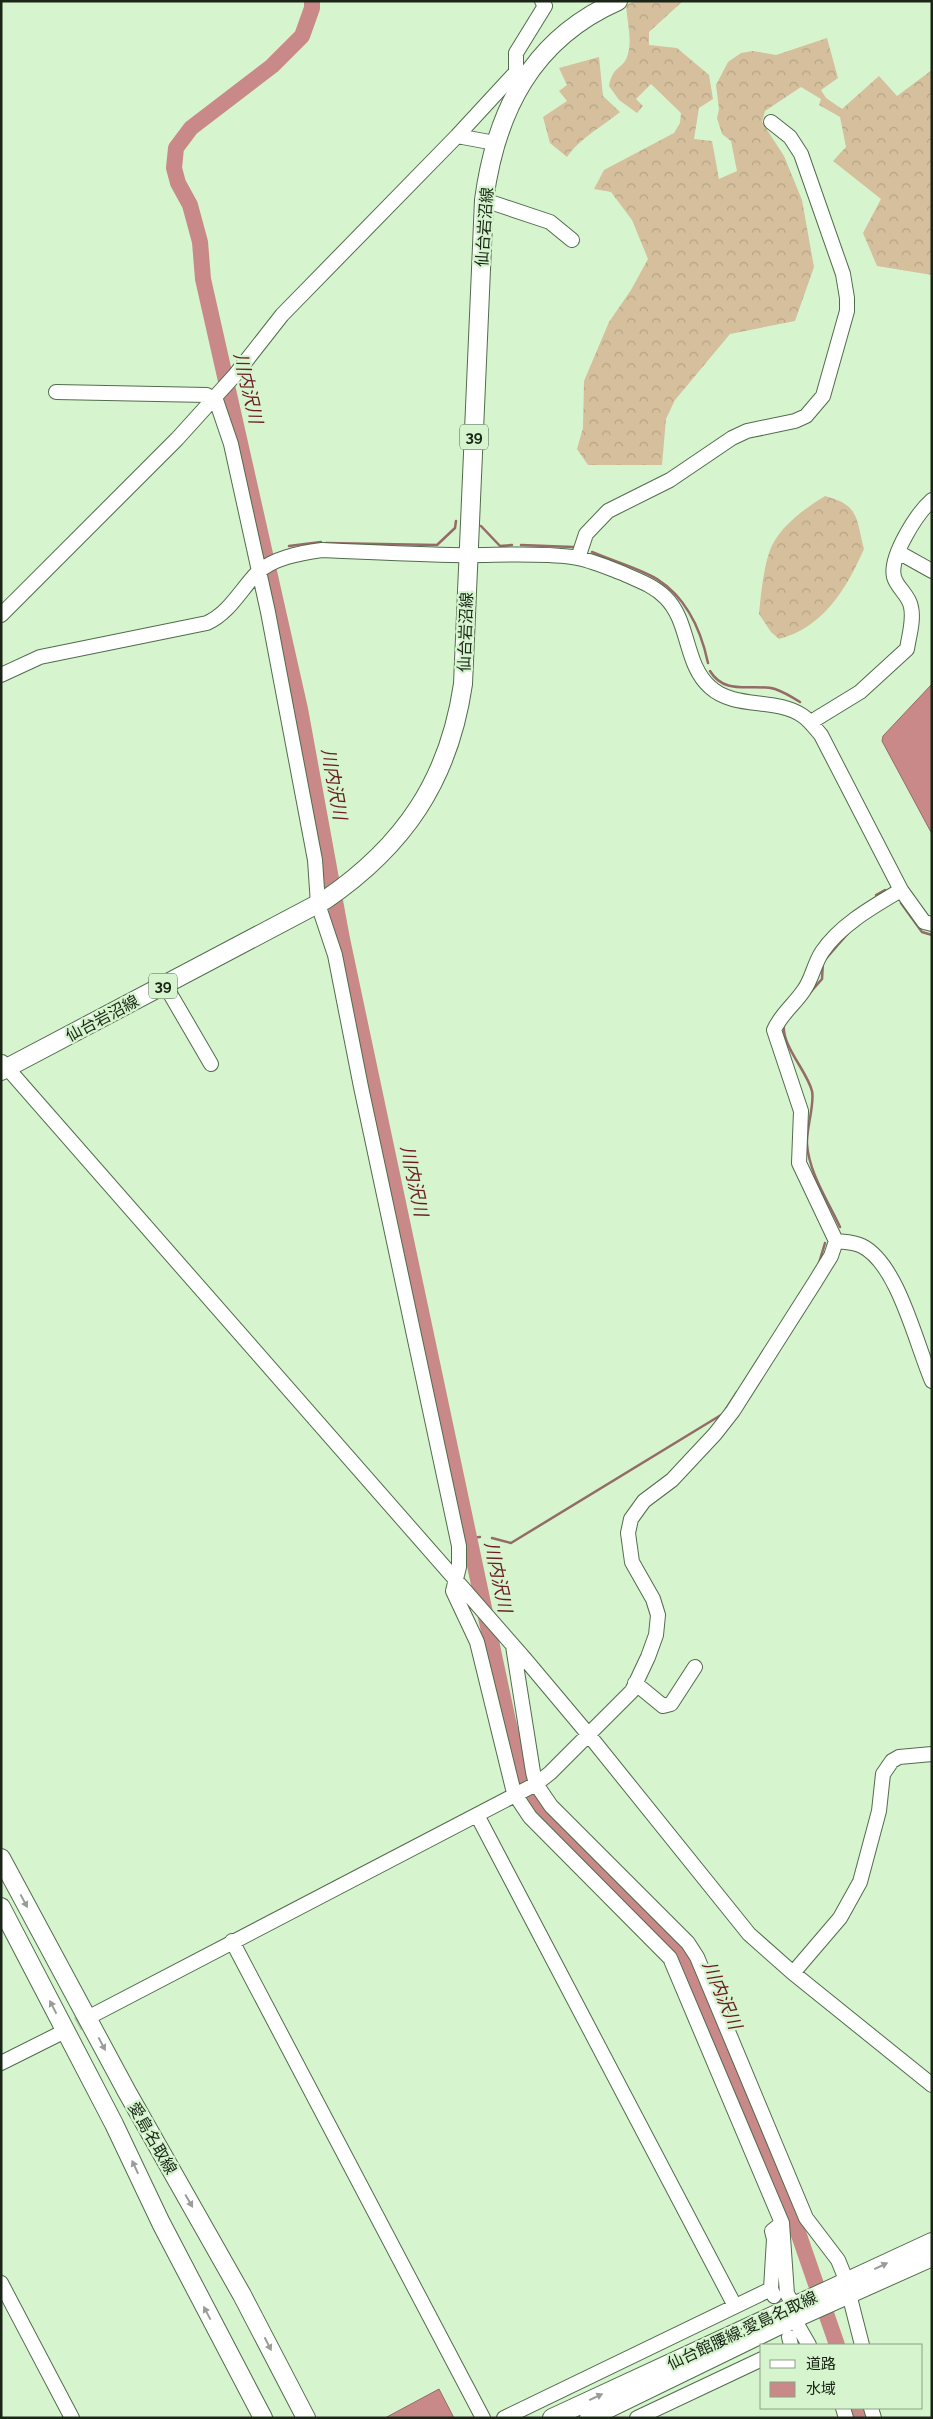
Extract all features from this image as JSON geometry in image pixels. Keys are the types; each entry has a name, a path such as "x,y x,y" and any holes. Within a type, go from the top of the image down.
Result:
{"main road":[{"name":"仙台岩沼線","path":"3,1067 321,902 344,887 380,857 398,838 425,798 449,748 459,711 463,684 484,200 495,143 508,107 520,84 548,49 567,31 586,18 618,1"},
{"name":"愛島名取線","path":"1,1858 128,2092 242,2295 306,2418"},
{"name":"愛島名取線","path":"1,1907 114,2124 161,2223 263,2418"},
{"name":"仙台館腰線;愛島名取線","path":"552,2418 843,2290 932,2242"},
{"name":"仙台館腰線;愛島名取線","path":"843,2290 932,2257"},
{"name":"仙台館腰線;愛島名取線","path":"589,2418 799,2310"}],"street":[{"path":"1,615 177,439 235,375 282,315 457,136 516,72 516,53 545,3"},
{"path":"578,558 586,534 608,511 670,480 732,438 747,431 800,418 816,406 823,396 847,311 845,286 801,154 790,137 771,122"},
{"path":"457,136 495,143"},
{"path":"484,200 550,222 572,240"},
{"path":"56,392 206,395 216,397"},
{"path":"216,397 230,444 260,571 315,860 321,902 337,963 361,1086 459,1546 459,1567 453,1591 479,1648 525,1788 551,1806 688,1942 697,1958 806,2218 838,2260 843,2290 862,2344"},
{"path":"811,722 860,692 908,649 911,606 894,576 893,569 898,552 923,508 932,500"},
{"path":"1,675 40,657 207,623 218,618 227,610 260,571 296,554 322,550 468,555 522,554 578,558 646,583 666,597 676,610 698,671 710,688 720,695 795,712 811,722 821,735 901,890 924,922 932,924"},
{"path":"898,552 932,571"},
{"path":"95,2014 476,1815 550,1773 632,1691 648,1657 658,1624 654,1599 632,1562 628,1534 631,1519 644,1501 672,1480 716,1434 831,1256 836,1241 799,1163 801,1111 774,1030 781,1015 803,992 822,951 836,936 870,908 901,890"},
{"path":"165,984 211,1064"},
{"path":"3,1067 466,1591 588,1734 749,1934 932,2085"},
{"path":"836,1241 862,1246 873,1254 889,1273 932,1381"},
{"path":"508,1640 530,1817 670,1958 782,2222 788,2294 799,2310 809,2344"},
{"path":"635,1683 663,1706 671,1704 695,1667"},
{"path":"794,1973 840,1918 860,1882 879,1811 883,1774 892,1761 899,1757 932,1754"},
{"path":"476,1815 735,2306"},
{"path":"232,1941 483,2418"},
{"path":"1,2063 59,2034"},
{"path":"504,2418 735,2306 773,2293 774,2239 772,2231 782,2222"},
{"path":"1,2283 72,2418"},
{"path":"637,2418 760,2360"}],"green space":[{"path":"636,1 683,1 649,32 649,45 677,48 709,75 713,99 699,108 694,139 712,141 719,179 737,171 731,141 722,134 717,118 719,109 716,85 728,62 741,53 753,51 776,55 827,38 838,78 821,90 826,98 842,109 879,76 897,96 932,70 932,275 877,266 863,233 881,199 833,161 846,147 840,117 819,105 821,99 801,87 765,111 762,122 784,156 802,200 814,267 795,321 730,334 675,400 666,419 662,465 588,465 577,449 583,428 584,381 609,322 631,290 648,259 632,220 611,192 594,189 604,170 674,133 680,123 681,113 651,84 636,99 643,106 637,113 619,100 609,86 613,74 623,64 629,51 630,38 626,5"},
{"path":"599,57 603,96 620,112 572,150 567,157 550,143 543,117 567,101 559,91 567,85 559,68"},
{"path":"825,496 845,504 851,509 857,521 864,549 850,578 821,616 795,634 779,639 771,632 759,614 769,553 778,535 785,527 800,513"}],"water":[{"path":"932,684 932,834 882,741 883,736"},
{"path":"439,2389 454,2418 385,2418"}],"waterway":[{"name":"川内沢川","path":"312,1 312,8 302,36 272,66 191,128 176,148 174,168 178,183 190,205 200,242 203,279 300,709 342,939 508,1721 528,1797 686,1961 791,2212 837,2344"},
{"path":"326,543 437,545 455,528 456,521"},
{"path":"481,526 500,546 512,545"},
{"path":"289,546 321,542"},
{"path":"521,545 573,547"},
{"path":"592,552 642,571 668,587 684,605 697,627 708,663"},
{"name":"川内沢川","path":"266,558 271,554"},
{"path":"710,671 723,684 775,689 800,702"},
{"path":"876,895 885,890"},
{"path":"901,903 922,932 932,935"},
{"path":"808,995 822,979 823,962 850,931"},
{"path":"784,1024 786,1041 809,1083 813,1096 807,1138 811,1166 840,1227"},
{"path":"819,1263 825,1243"},
{"path":"726,1409 737,1392"},
{"path":"492,1538 511,1543 721,1415"},
{"path":"470,1538 480,1537"},
{"name":"川内沢川","path":"856,2409 860,2418"}],"tunnel":[{"path":"59,2034 95,2014"}]}
